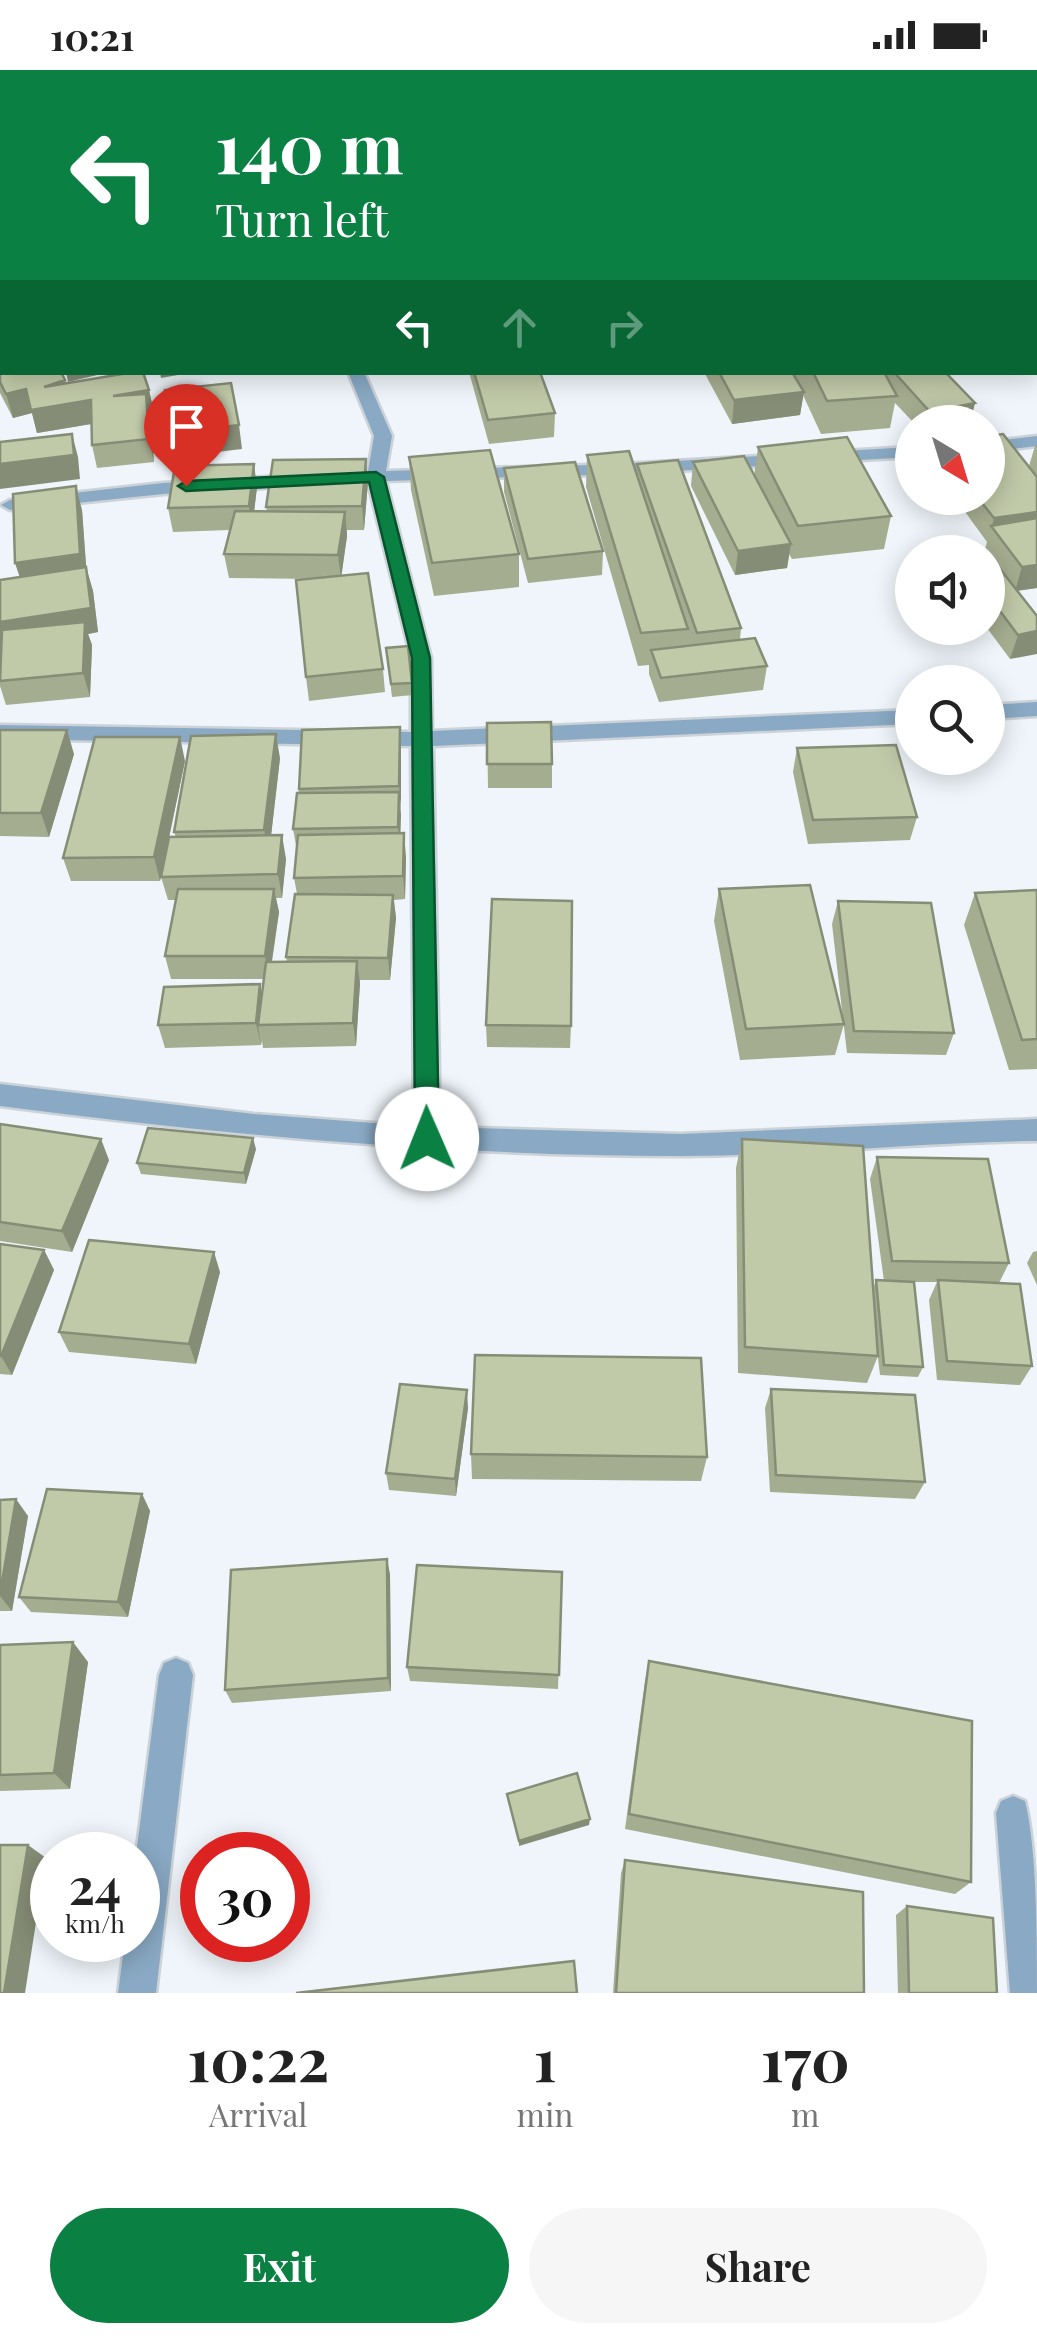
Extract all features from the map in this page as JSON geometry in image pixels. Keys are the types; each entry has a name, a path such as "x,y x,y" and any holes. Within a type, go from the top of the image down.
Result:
{"street":[{"path":"358,375 374,406 383,436 376,477 421,658 427,1139"},
{"path":"1005,445 1037,441"},
{"path":"10,505 122,489 895,453"},
{"path":"1005,711 1037,709"},
{"path":"0,732 420,740 895,719"},
{"path":"0,1095 119,1111 427,1139 683,1145 1037,1130"},
{"path":"137,1993 176,1675"},
{"path":"1013,1813 1029,1993"}],"building":[{"path":"0,375 62,375 65,380 44,387 116,375 144,375 149,390 113,396 146,394 149,439 92,445 91,400 31,410 26,389 6,394"},
{"path":"475,375 541,375 555,413 488,420"},
{"path":"721,375 794,375 804,392 734,400"},
{"path":"814,375 886,375 897,396 827,401"},
{"path":"897,375 948,375 975,403 924,405"},
{"path":"231,383 239,425 171,433 165,390"},
{"path":"72,434 74,455 0,464 0,442"},
{"path":"847,437 891,516 798,526 758,447"},
{"path":"1005,437 1037,477 1037,512 994,518 992,515 1005,515"},
{"path":"490,450 519,554 432,563 409,457"},
{"path":"629,451 688,629 641,633 587,455"},
{"path":"744,456 791,544 738,551 693,462"},
{"path":"366,459 362,506 266,507 273,460"},
{"path":"678,460 741,628 697,633 637,464"},
{"path":"575,462 603,551 528,559 504,468"},
{"path":"254,464 249,506 168,508 175,466"},
{"path":"76,486 80,554 15,563 13,494"},
{"path":"235,511 345,512 338,555 224,554"},
{"path":"1037,518 1037,565 1022,567 1005,545 1005,535 998,535 991,526"},
{"path":"86,567 91,608 0,622 0,580"},
{"path":"368,573 383,669 306,677 296,580"},
{"path":"1005,575 1037,616 1037,631 1018,635 1005,618"},
{"path":"85,622 83,673 0,681 2,630"},
{"path":"755,638 767,666 661,678 651,650"},
{"path":"408,646 412,683 391,684 386,648"},
{"path":"551,722 552,764 487,764 487,723"},
{"path":"400,727 399,786 299,789 302,730"},
{"path":"0,730 67,730 41,813 0,813"},
{"path":"276,734 264,830 174,832 191,736"},
{"path":"95,737 180,737 154,857 63,858"},
{"path":"895,745 895,775 905,775 917,817 813,820 797,748"},
{"path":"399,792 398,827 293,829 297,793"},
{"path":"404,833 403,876 294,878 298,835"},
{"path":"282,835 278,874 161,877 169,837"},
{"path":"810,885 844,1024 746,1029 719,889"},
{"path":"178,889 274,889 265,956 165,956"},
{"path":"1037,890 1037,1039 1022,1040 975,893"},
{"path":"295,894 393,895 388,958 286,957"},
{"path":"492,899 572,901 571,1026 486,1025"},
{"path":"838,901 931,903 954,1033 854,1031"},
{"path":"357,961 353,1023 258,1025 266,962"},
{"path":"260,984 256,1023 158,1025 164,987"},
{"path":"0,1124 101,1139 62,1231 0,1222"},
{"path":"148,1128 253,1138 244,1173 137,1163"},
{"path":"742,1139 863,1146 878,1356 745,1347"},
{"path":"877,1157 988,1159 1009,1263 892,1261"},
{"path":"89,1240 214,1252 189,1344 59,1332"},
{"path":"0,1244 44,1250 1,1356 0,1356"},
{"path":"876,1280 914,1282 923,1367 884,1365"},
{"path":"938,1280 1020,1284 1032,1366 947,1361"},
{"path":"475,1355 701,1358 707,1457 471,1454"},
{"path":"400,1384 467,1390 455,1479 386,1473"},
{"path":"771,1389 915,1395 925,1482 776,1475"},
{"path":"47,1489 142,1494 118,1602 19,1597"},
{"path":"16,1499 0,1594 0,1500"},
{"path":"387,1559 388,1678 225,1690 231,1570"},
{"path":"417,1565 562,1572 559,1675 407,1667"},
{"path":"73,1642 54,1773 0,1775 0,1645"},
{"path":"649,1661 972,1721 971,1882 629,1814"},
{"path":"577,1773 590,1819 519,1841 507,1794"},
{"path":"0,1845 28,1845 4,1993 0,1993"},
{"path":"625,1860 863,1892 864,1993 616,1993"},
{"path":"907,1906 993,1918 997,1993 909,1993"},
{"path":"574,1961 577,1993 296,1993"}],"route":[{"path":"186,486 376,477 421,658 427,1139"}]}
